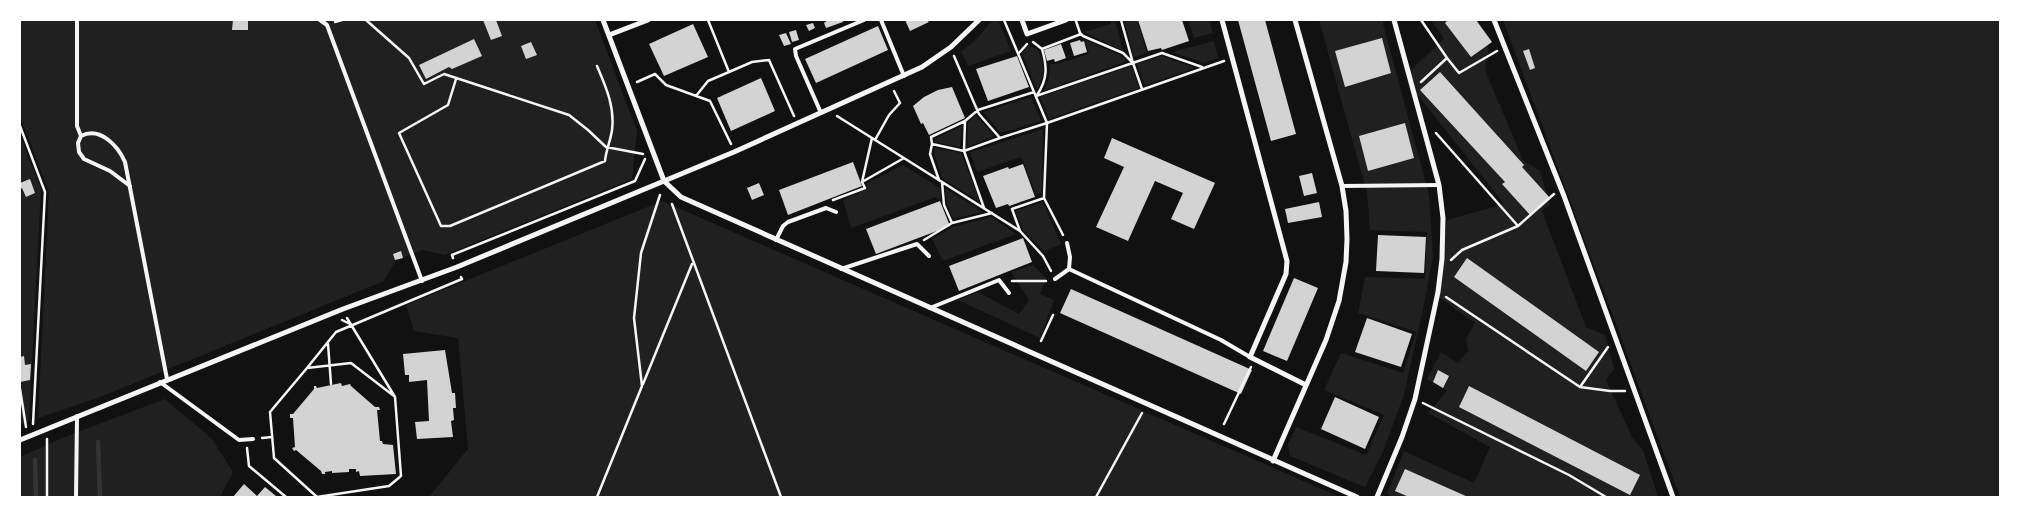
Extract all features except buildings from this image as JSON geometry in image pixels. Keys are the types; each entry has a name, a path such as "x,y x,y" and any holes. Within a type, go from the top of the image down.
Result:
{"street":[{"path":"603,20 664,181 681,197 1357,497"},
{"path":"608,35 648,20"},
{"path":"20,440 343,309 422,281 734,152 904,76 951,47 979,20"},
{"path":"1022,20 1027,34 1066,20"},
{"path":"1222,20 1286,261 1286,274 1252,359 1306,385"},
{"path":"1273,461 1334,321 1343,282 1347,239 1346,211 1342,186 1295,20"},
{"path":"1377,497 1402,437 1415,399 1438,292 1441,271 1443,218 1439,185 1394,20"},
{"path":"1494,20 1561,188 1673,497"}],"lane":[{"path":"77,20 78,126 81,136"},
{"path":"320,20 327,26 422,281"},
{"path":"821,113 796,56 795,49 864,20"},
{"path":"881,20 904,76"},
{"path":"130,186 110,171 84,159 78,143 81,136 86,133 94,133 111,141 121,152 126,162 167,379"},
{"path":"1342,186 1439,185"},
{"path":"776,240 783,226 788,222 826,208 836,212"},
{"path":"1067,243 1070,257 1069,270"},
{"path":"840,269 917,244 929,256"},
{"path":"1069,270 1221,340 1252,359"},
{"path":"1055,279 1069,270"},
{"path":"930,308 999,280 1009,293"},
{"path":"160,382 239,440 253,439"},
{"path":"76,497 78,416"}],"path":[{"path":"366,20 409,58 424,84 444,74 569,115 606,147 635,151 646,155"},
{"path":"708,20 728,72"},
{"path":"1004,20 1046,123 1044,198 1067,243"},
{"path":"1076,20 1081,34"},
{"path":"1121,20 1142,89"},
{"path":"1421,20 1458,73 1505,46"},
{"path":"1036,96 1046,75 1046,64 1042,48 1081,34 1123,53 1133,62"},
{"path":"1018,53 1030,41"},
{"path":"951,47 978,110 1000,138"},
{"path":"1036,96 1162,53 1204,68"},
{"path":"932,144 964,150 1233,58"},
{"path":"1413,89 1447,58"},
{"path":"696,96 708,81 752,62 769,60 798,123"},
{"path":"456,79 448,105 399,134 441,226 450,226 605,161 606,147 612,132 613,109 597,66"},
{"path":"628,85 655,74 666,85 710,101 734,152"},
{"path":"826,208 828,201 865,188 862,182 874,139 889,114 900,103 889,83"},
{"path":"952,223 944,205 940,181 930,154 931,138 965,121 978,110 1034,92"},
{"path":"828,110 1020,231 1043,256 1055,279 1046,281 999,280"},
{"path":"965,121 964,150 985,209"},
{"path":"20,129 45,192 33,425"},
{"path":"1433,129 1518,226"},
{"path":"862,182 904,158"},
{"path":"664,181 781,497"},
{"path":"642,386 634,318 641,252 664,181"},
{"path":"1441,271 1462,250 1518,226 1561,188"},
{"path":"1020,231 1012,209 1044,198"},
{"path":"917,244 952,223 992,213"},
{"path":"597,497 693,262"},
{"path":"1438,292 1580,387 1610,391 1634,390"},
{"path":"343,309 395,397 401,476 389,486 317,497 274,458 270,412 307,368 351,364 395,397"},
{"path":"1041,341 1053,315"},
{"path":"1580,387 1609,345 1617,342"},
{"path":"328,343 331,384"},
{"path":"1224,424 1252,359"},
{"path":"20,389 26,428 40,423 47,438 47,497"},
{"path":"1415,399 1569,475 1606,497"},
{"path":"1096,497 1142,411"},
{"path":"246,440 249,466 286,497"}],"shaded area":[{"path":"20,20 595,20 637,131 632,179 445,255 423,250 396,260 384,281 100,397 38,418 49,192 20,117"},
{"path":"992,20 998,20 1011,51 968,66 961,52 977,39"},
{"path":"1110,20 1115,20 1123,51 1084,32 1111,24"},
{"path":"1124,20 1137,20 1147,53 1134,57"},
{"path":"1188,20 1209,20 1213,33 1194,38"},
{"path":"1319,20 1382,20 1429,195 1433,255 1425,300 1404,395 1382,454 1365,487 1290,456 1288,444 1296,427 1366,455 1384,415 1324,390 1341,353 1403,373 1416,332 1358,313 1365,277 1425,279 1427,232 1370,230 1367,193"},
{"path":"1431,20 1478,20 1489,49 1485,70 1523,160 1540,171 1550,204 1542,211 1586,327 1605,335 1614,369 1606,380 1632,437 1643,450 1658,497 1393,497 1387,494 1404,451 1474,483 1490,447 1428,413 1447,391 1427,379 1441,352 1458,363 1468,351 1466,339 1475,323 1437,296 1441,278 1447,220 1504,204 1417,94 1411,70 1444,39"},
{"path":"1503,20 2000,20 2000,497 1680,497"},
{"path":"1085,40 1120,55 1127,61 1044,91 1049,78 1050,64 1089,54"},
{"path":"1214,41 1218,58 1204,63 1172,52"},
{"path":"1029,45 1038,50 1043,66 1042,79 1037,90 1022,53"},
{"path":"1162,56 1195,68 1145,85 1137,64"},
{"path":"1131,66 1139,88 1049,119 1040,97"},
{"path":"1031,97 1041,121 1001,133 983,112"},
{"path":"976,115 994,136 967,147 968,122"},
{"path":"962,126 960,147 935,142 934,139"},
{"path":"1043,129 1042,193 1036,194 1021,157 977,172 970,152"},
{"path":"20,136 41,189 29,421 20,425"},
{"path":"935,148 961,153 980,202 942,178 934,153"},
{"path":"903,165 940,188 941,198 939,200 936,197 851,228 843,200 868,188 866,184"},
{"path":"945,188 982,212 953,219 947,204"},
{"path":"662,201 1340,497 429,497 468,449 458,338 414,331 406,305"},
{"path":"1043,202 1061,244 1044,251 1022,229 1016,211"},
{"path":"991,217 1016,234 943,261 932,239 953,227"},
{"path":"1033,265 1046,278 1040,294 1054,300 1040,338 958,300 978,292 1019,314 1029,300 1011,272"},
{"path":"165,399 212,439 233,472 220,497 20,497 20,457 67,436"}],"waterway":[{"path":"98,442 100,497"},
{"path":"35,460 36,497"}]}
